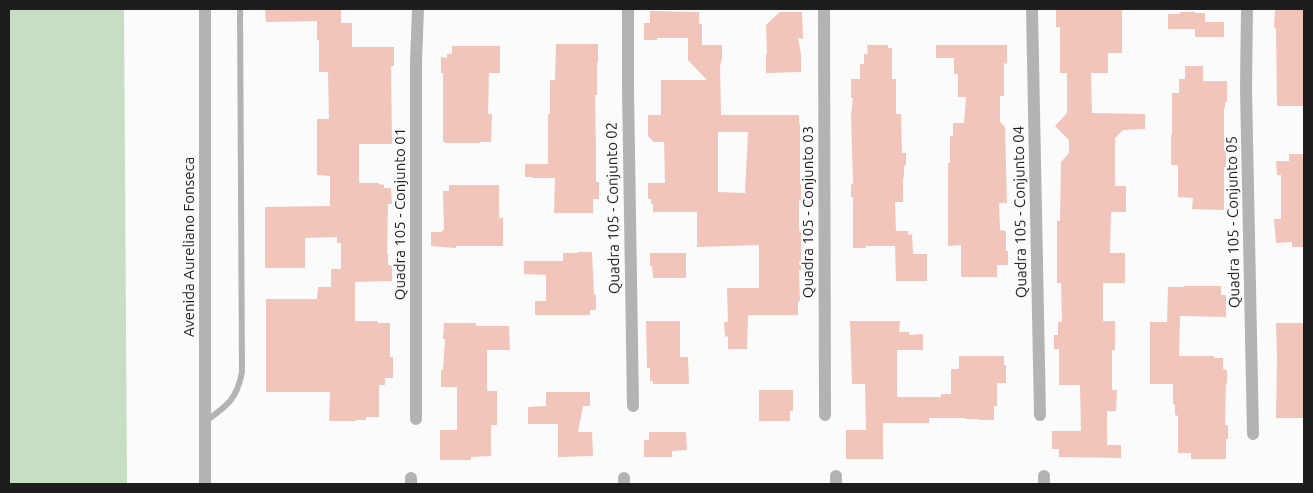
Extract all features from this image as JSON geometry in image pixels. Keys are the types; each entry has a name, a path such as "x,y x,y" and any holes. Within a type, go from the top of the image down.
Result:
{"street":[{"name":"Avenida Aureliano Fonseca","path":"205,9 205,484"},
{"name":"Quadra 105 - Conjunto 01","path":"416,419 416,62 418,9"},
{"name":"Quadra 105 - Conjunto 02","path":"628,9 633,406"},
{"name":"Quadra 105 - Conjunto 03","path":"824,9 825,415"},
{"name":"Quadra 105 - Conjunto 04","path":"1032,9 1040,415"},
{"name":"Quadra 105 - Conjunto 05","path":"1247,9 1246,88 1254,434"}],"lane":[{"path":"205,422 225,407 234,396 240,384 242,372 240,9"}],"green space":[{"path":"9,9 124,9 127,484 9,484"}],"building":[{"path":"265,9 341,10 341,23 352,23 352,47 394,47 394,66 391,66 392,144 359,144 359,183 379,183 384,185 384,188 391,188 392,204 388,204 387,254 388,265 392,265 392,281 355,282 355,321 390,323 390,357 393,357 393,378 385,378 385,385 379,385 379,417 366,417 366,420 356,421 329,421 330,392 266,392 266,299 317,299 318,287 331,287 331,269 341,269 341,243 337,243 337,237 305,238 305,268 265,268 265,207 330,206 330,176 317,175 317,119 329,119 328,72 319,72 317,21 266,22"},
{"path":"1056,10 1122,10 1122,53 1108,53 1108,73 1091,73 1092,113 1145,114 1145,129 1123,130 1115,138 1115,186 1126,186 1126,212 1111,212 1110,253 1125,253 1125,283 1103,283 1103,321 1115,321 1115,350 1112,350 1112,390 1117,390 1116,411 1107,411 1107,445 1121,445 1121,458 1059,457 1059,449 1052,449 1052,431 1081,431 1080,385 1059,385 1059,349 1054,349 1054,335 1058,335 1058,322 1062,322 1061,283 1057,283 1057,221 1060,221 1061,162 1069,153 1069,140 1055,126 1067,113 1067,73 1060,73 1060,27 1056,27"},
{"path":"1275,10 1304,10 1304,106 1277,106"},
{"path":"650,11 699,12 699,24 702,24 702,45 722,45 720,66 721,115 799,115 801,270 799,270 800,301 798,302 798,315 748,315 747,349 728,349 728,336 725,337 724,322 728,322 727,288 759,288 759,245 697,247 697,212 653,212 653,204 651,204 651,199 648,199 648,183 665,183 664,142 654,142 648,136 648,115 661,115 661,80 707,80 688,60 688,38 644,40 644,23 650,23","holes":["718,132 748,132 745,193 718,192"]},
{"path":"780,12 802,12 803,39 798,38 801,54 801,72 766,73 766,25"},
{"path":"1180,12 1205,13 1205,22 1224,22 1224,37 1195,37 1195,29 1168,29 1168,14 1180,14"},
{"path":"556,44 598,44 597,95 595,95 596,182 599,182 599,199 593,199 593,213 554,213 555,178 525,177 525,164 548,164 550,80 555,80"},
{"path":"867,45 888,45 888,48 892,48 892,79 896,79 896,114 901,114 902,153 906,153 903,177 903,202 895,202 896,231 908,231 908,235 912,234 913,254 927,254 927,281 896,281 895,246 853,248 851,115 853,98 851,98 851,79 860,79 860,64 864,64 864,54 868,54"},
{"path":"936,45 1007,45 1007,64 1004,63 1004,96 1000,96 1000,122 1005,127 1007,203 999,203 1000,230 1006,231 1008,265 997,265 997,277 961,277 961,245 948,246 948,163 950,163 950,136 953,136 953,123 964,123 966,97 958,97 958,74 954,74 954,58 936,58"},
{"path":"452,46 500,46 500,73 489,73 488,114 492,114 491,142 443,142 443,73 441,73 441,57 447,58 447,54 452,54"},
{"path":"1185,66 1203,66 1203,81 1227,81 1227,102 1225,102 1224,108 1226,167 1224,167 1224,210 1192,209 1193,198 1178,197 1178,165 1171,165 1172,93 1179,93 1179,79 1185,79"},
{"path":"1289,154 1304,154 1304,247 1292,247 1292,242 1276,243 1274,219 1281,219 1281,175 1277,175 1276,161 1289,161"},
{"path":"449,185 499,185 499,218 503,218 503,246 456,246 456,248 431,246 431,232 442,232 444,230 443,191 449,191"},
{"path":"592,252 596,310 590,310 590,315 535,315 535,301 546,301 546,275 524,274 524,261 563,261 563,253"},
{"path":"650,253 686,253 686,278 653,278 652,266 650,266"},
{"path":"1221,286 1221,295 1226,295 1226,317 1180,316 1179,356 1214,356 1214,358 1223,358 1223,369 1227,370 1225,425 1228,425 1228,439 1226,439 1226,459 1191,459 1191,453 1178,453 1178,416 1175,415 1175,405 1173,404 1173,384 1150,384 1150,322 1167,322 1168,287"},
{"path":"646,321 680,321 680,357 688,357 689,384 653,384 653,381 650,381 650,368 647,368"},
{"path":"850,321 900,321 899,332 909,332 909,335 923,334 923,350 897,350 897,397 941,397 941,394 951,394 951,369 959,369 959,356 1004,356 1006,383 997,383 997,406 994,406 994,420 929,418 929,423 883,423 883,459 846,459 846,430 866,430 865,384 852,384"},
{"path":"444,323 476,323 476,326 509,326 510,350 487,350 487,391 497,391 497,425 491,425 491,456 471,457 471,460 440,460 440,430 457,430 457,387 441,387 445,339 443,339"},
{"path":"1276,323 1304,323 1304,418 1276,418"},
{"path":"759,390 793,390 793,411 790,411 790,421 759,421"},
{"path":"546,392 590,392 590,406 583,406 578,432 592,432 593,456 558,457 558,424 528,424 528,407 546,406"},
{"path":"649,432 686,432 687,450 672,451 672,457 644,457 644,440 649,440"}]}
